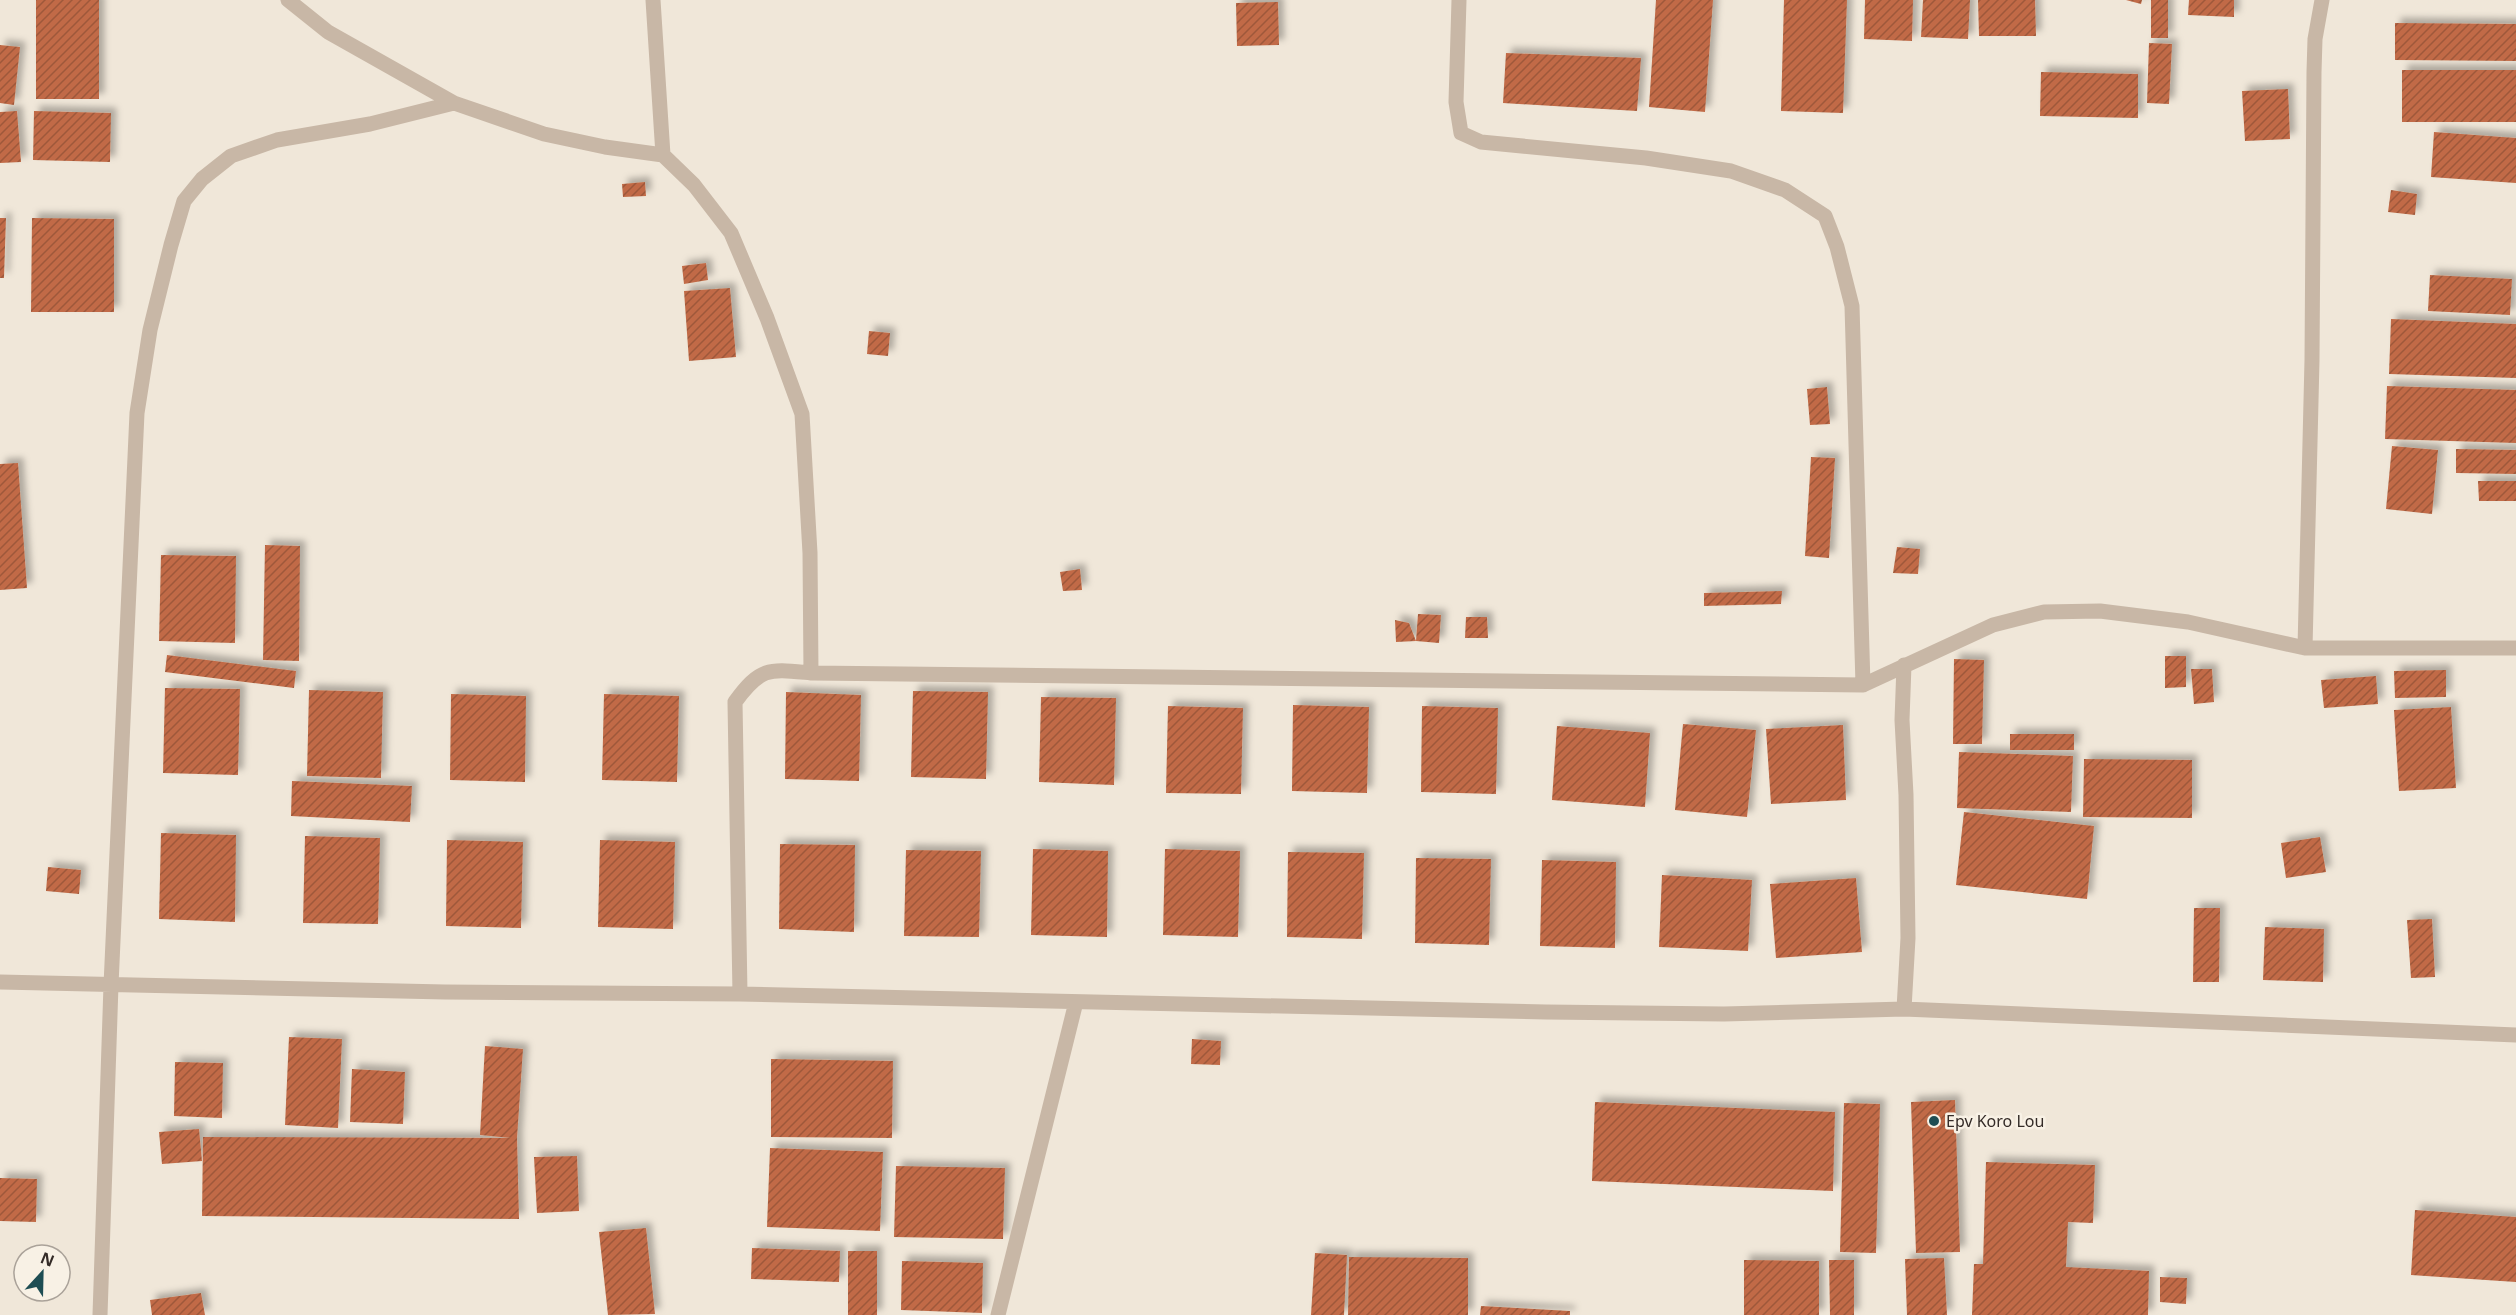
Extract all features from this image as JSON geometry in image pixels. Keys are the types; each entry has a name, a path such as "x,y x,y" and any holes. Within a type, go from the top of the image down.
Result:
{"street":[{"path":"288,0 328,32 454,102 544,134 605,147 663,155 694,185 731,233 767,318 802,414 810,553 811,673"},
{"path":"653,0 663,155"},
{"path":"1459,0 1456,102 1461,134 1481,142 1646,158 1731,171 1785,190 1825,216 1837,247 1852,306 1863,685"},
{"path":"2305,648 2312,360 2314,72 2322,0"},
{"path":"100,1315 111,985 137,413 150,330 184,201 202,179 231,156 267,143 370,124 454,102"},
{"path":"740,994 735,702 750,681 771,670 811,673 1863,685 1993,624 2043,612 2100,611 2188,622 2305,648 2516,648"},
{"path":"1904,665 1902,720 1906,795 1908,938 1904,1009"},
{"path":"0,982 434,992 740,994 1629,1013 1724,1014 1904,1009 2516,1035"},
{"path":"998,1315 1076,1002"}],"building":[{"path":"36,0 99,0 99,99 36,99"},
{"path":"1656,0 1713,0 1705,112 1649,107"},
{"path":"1784,0 1847,0 1843,113 1781,111"},
{"path":"1865,0 1913,0 1912,41 1864,39"},
{"path":"1923,0 1970,0 1968,39 1921,37"},
{"path":"1978,0 2035,0 2036,36 1979,36"},
{"path":"2126,0 2142,0 2141,4"},
{"path":"2151,0 2168,0 2168,38 2151,38"},
{"path":"2189,0 2234,0 2234,17 2188,15"},
{"path":"1278,2 1279,45 1237,46 1236,3"},
{"path":"2395,23 2516,24 2516,61 2395,60"},
{"path":"2149,43 2172,44 2169,104 2147,103"},
{"path":"0,45 20,47 14,105 0,103"},
{"path":"1506,53 1641,58 1637,111 1503,103"},
{"path":"2402,70 2516,70 2516,122 2402,122"},
{"path":"2041,72 2138,74 2138,118 2040,116"},
{"path":"2288,89 2290,139 2245,141 2242,91"},
{"path":"17,111 21,162 0,163 0,112"},
{"path":"34,111 111,113 110,162 33,160"},
{"path":"2434,132 2516,138 2516,183 2431,177"},
{"path":"645,182 646,196 623,197 622,184"},
{"path":"2391,190 2417,194 2415,215 2388,212"},
{"path":"0,218 6,218 4,278 0,278"},
{"path":"32,218 114,219 114,312 31,312"},
{"path":"706,263 708,280 684,284 682,266"},
{"path":"2430,275 2512,279 2510,315 2428,311"},
{"path":"730,288 736,357 689,361 684,291"},
{"path":"2391,319 2516,324 2516,378 2389,374"},
{"path":"869,331 890,333 888,356 867,354"},
{"path":"2387,386 2516,390 2516,443 2385,439"},
{"path":"1827,387 1830,424 1810,425 1807,389"},
{"path":"2392,446 2438,450 2432,514 2386,509"},
{"path":"2456,449 2516,450 2516,474 2456,473"},
{"path":"1811,457 1835,458 1829,558 1805,556"},
{"path":"18,463 27,588 0,590 0,464"},
{"path":"2478,481 2516,481 2516,501 2479,501"},
{"path":"265,545 300,546 299,661 263,660"},
{"path":"1897,547 1920,549 1918,574 1893,573"},
{"path":"161,555 236,556 235,643 159,641"},
{"path":"1080,569 1082,590 1063,591 1060,572"},
{"path":"1782,591 1781,604 1704,606 1704,593"},
{"path":"1418,614 1441,615 1439,643 1416,641"},
{"path":"1466,617 1487,617 1488,638 1465,638"},
{"path":"1395,620 1409,623 1416,641 1396,642"},
{"path":"167,655 296,671 294,688 165,672"},
{"path":"2165,656 2186,656 2186,687 2165,688"},
{"path":"1954,659 1984,660 1982,744 1953,744"},
{"path":"2191,669 2212,669 2214,702 2194,704"},
{"path":"2446,670 2446,697 2395,698 2394,671"},
{"path":"2376,676 2378,704 2324,708 2321,680"},
{"path":"165,688 240,689 238,775 163,773"},
{"path":"309,690 383,692 381,778 307,776"},
{"path":"913,691 988,692 986,779 911,777"},
{"path":"786,692 861,695 859,781 785,779"},
{"path":"451,694 526,696 525,782 450,780"},
{"path":"604,694 679,696 677,782 602,780"},
{"path":"1041,697 1116,698 1114,785 1039,782"},
{"path":"1293,705 1369,707 1367,793 1292,791"},
{"path":"1168,706 1243,708 1241,794 1166,793"},
{"path":"1422,706 1498,708 1496,794 1421,792"},
{"path":"2451,707 2456,788 2399,791 2394,710"},
{"path":"1683,724 1756,730 1747,817 1675,810"},
{"path":"1843,725 1846,800 1771,804 1766,729"},
{"path":"1557,726 1650,733 1645,807 1552,800"},
{"path":"2010,734 2074,734 2074,750 2010,750"},
{"path":"1959,752 2073,756 2071,812 1957,808"},
{"path":"2084,759 2192,760 2192,818 2083,817"},
{"path":"292,781 412,786 410,822 291,816"},
{"path":"1964,812 2094,826 2087,899 1956,885"},
{"path":"161,833 236,835 235,922 159,919"},
{"path":"305,836 380,838 378,924 303,923"},
{"path":"2320,837 2326,872 2286,878 2281,843"},
{"path":"447,840 523,842 521,928 446,926"},
{"path":"600,840 675,842 673,929 598,927"},
{"path":"780,844 855,845 854,932 779,929"},
{"path":"1033,849 1108,851 1107,937 1031,935"},
{"path":"1165,849 1240,851 1238,937 1163,935"},
{"path":"906,850 981,851 979,937 904,936"},
{"path":"1288,852 1364,853 1362,939 1287,937"},
{"path":"1416,858 1491,859 1489,945 1415,943"},
{"path":"1542,860 1616,862 1615,948 1540,946"},
{"path":"48,867 81,870 79,894 46,891"},
{"path":"1662,875 1752,880 1748,951 1659,947"},
{"path":"1856,878 1862,952 1776,958 1770,884"},
{"path":"2194,908 2220,908 2219,982 2193,982"},
{"path":"2432,919 2435,977 2411,978 2407,920"},
{"path":"2265,927 2324,929 2323,982 2263,980"},
{"path":"289,1037 342,1039 338,1128 285,1125"},
{"path":"1192,1039 1221,1041 1220,1065 1191,1064"},
{"path":"485,1046 523,1049 517,1138 519,1219 202,1216 203,1137 511,1138 480,1135"},
{"path":"771,1059 893,1061 892,1138 771,1137"},
{"path":"175,1062 223,1063 222,1118 174,1116"},
{"path":"352,1069 405,1072 403,1124 350,1122"},
{"path":"1955,1100 1960,1252 1916,1253 1911,1102"},
{"path":"1595,1102 1835,1112 1833,1191 1592,1181"},
{"path":"1844,1103 1880,1104 1876,1253 1840,1252"},
{"path":"199,1129 202,1161 162,1164 159,1132"},
{"path":"770,1148 883,1152 880,1231 767,1227"},
{"path":"577,1156 579,1211 537,1213 534,1157"},
{"path":"1986,1162 2095,1165 2093,1223 2068,1222 2066,1267 2149,1271 2148,1315 1972,1315 1974,1264 1983,1264"},
{"path":"896,1166 1005,1168 1003,1239 894,1237"},
{"path":"0,1178 37,1179 36,1222 0,1221"},
{"path":"2415,1210 2516,1217 2516,1282 2411,1275"},
{"path":"646,1228 655,1314 608,1315 599,1232"},
{"path":"752,1248 840,1251 839,1282 751,1279"},
{"path":"848,1251 877,1251 877,1315 848,1315"},
{"path":"1315,1253 1347,1255 1344,1315 1311,1315"},
{"path":"1349,1257 1468,1258 1468,1315 1348,1315"},
{"path":"1944,1258 1947,1315 1907,1315 1905,1259"},
{"path":"1744,1260 1819,1261 1819,1315 1744,1315"},
{"path":"1829,1260 1854,1260 1854,1315 1830,1315"},
{"path":"902,1261 983,1263 982,1313 901,1310"},
{"path":"2160,1277 2187,1278 2186,1304 2160,1302"},
{"path":"201,1293 205,1315 152,1315 150,1300"},
{"path":"1481,1306 1570,1311 1570,1315 1480,1315"}],"place":[{"name":"Epv Koro Lou","path":"1934,1121"}]}
